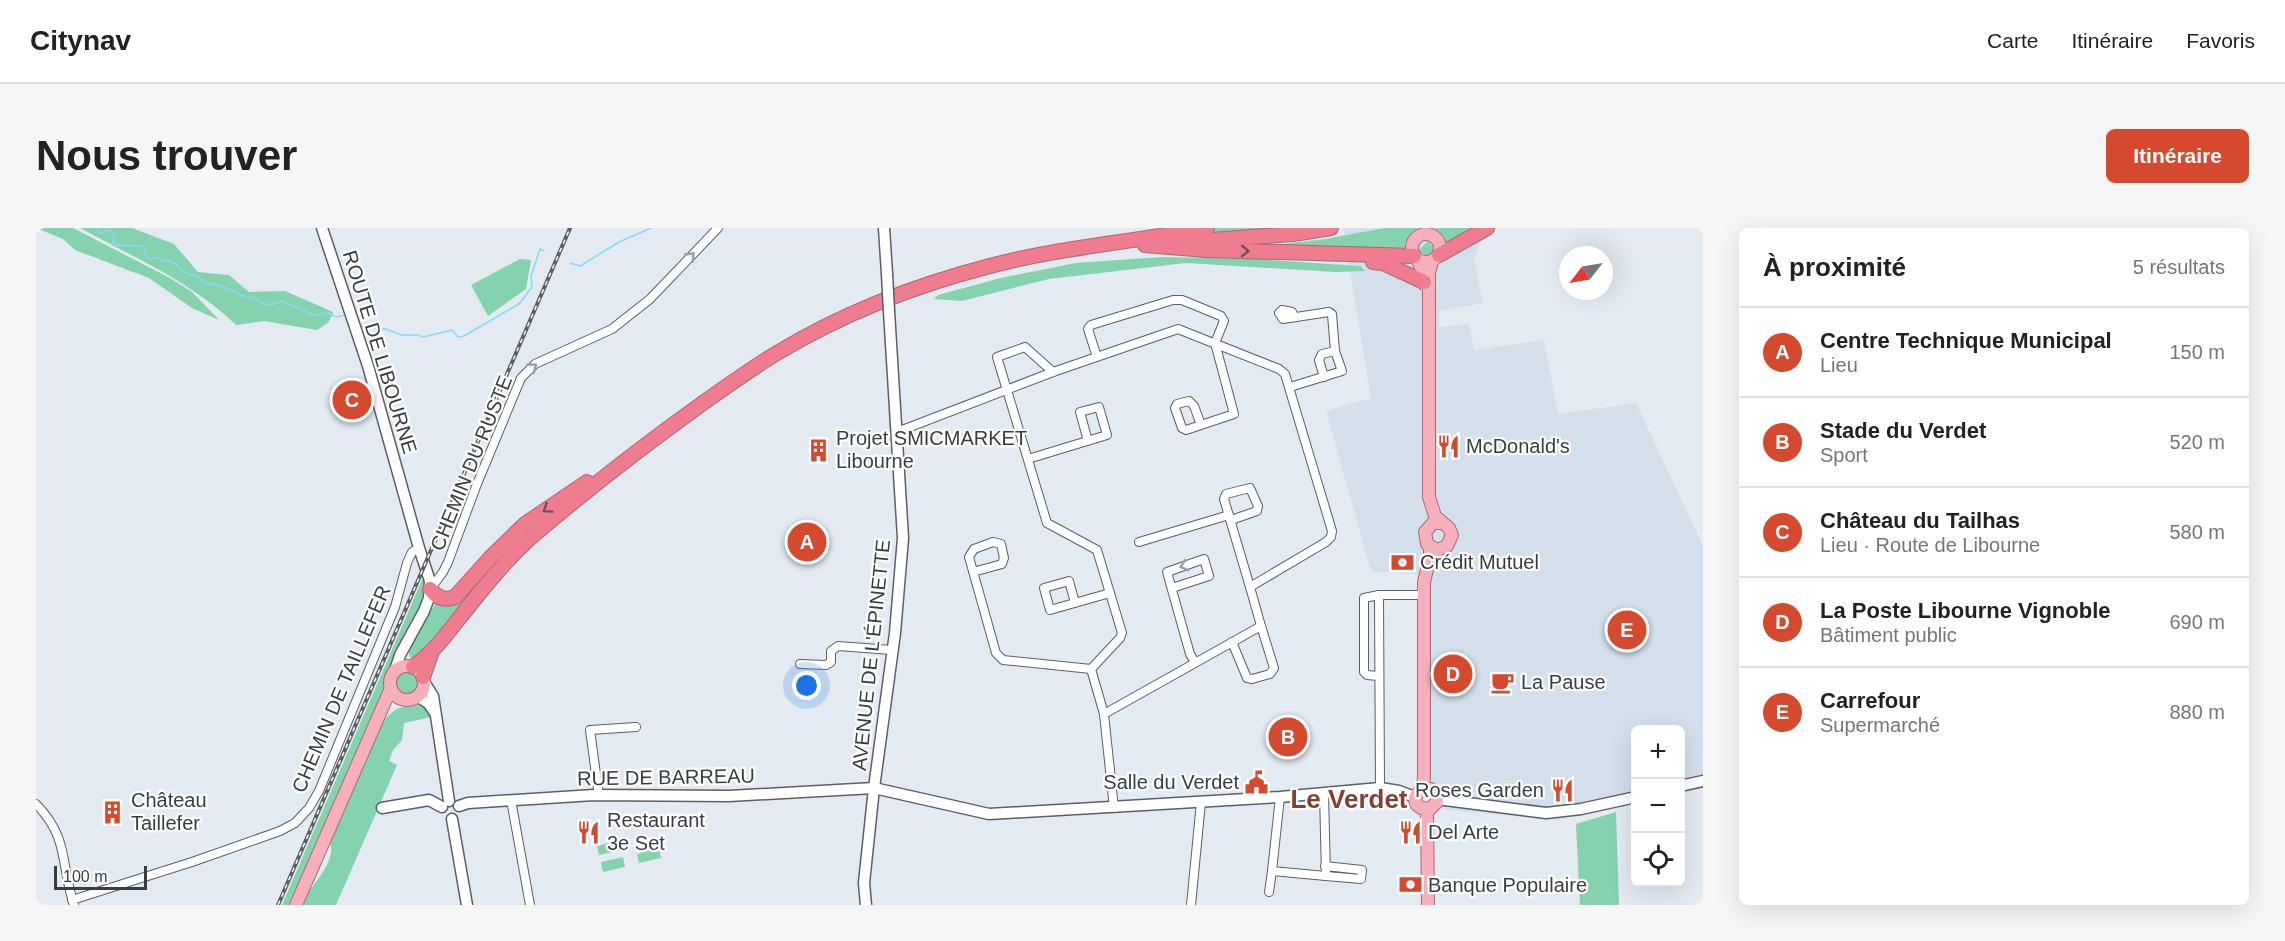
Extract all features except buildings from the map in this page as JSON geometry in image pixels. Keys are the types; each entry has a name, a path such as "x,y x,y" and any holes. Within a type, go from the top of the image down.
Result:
{"highway":[{"path":"430,589 438,597 448,599 455,597 525,524 586,482 637,451 777,353 828,326 914,289 988,266 1033,256 1207,228"},
{"path":"1072,251 1293,234 1331,228"},
{"path":"1435,258 1487,228"},
{"path":"1145,245 1206,250 1416,258"},
{"path":"1333,255 1383,263 1424,282"},
{"path":"424,680 427,663 434,649 476,597 534,535 637,451"},
{"path":"410,667 434,649"}],"main road":[{"path":"1426,793 1424,582 1430,557 1435,548 1450,543 1452,536 1449,528 1436,524 1424,500 1424,282 1413,243 1426,231 1440,246 1429,273 1429,497 1436,524 1425,536 1435,548"},
{"path":"1416,258 1424,262 1435,258"},
{"path":"1428,905 1427,810 1418,806 1426,793 1430,575 1435,548"},
{"path":"410,667 424,680 424,687 418,697 402,700 397,697 390,683 398,669 410,667"},
{"path":"296,905 391,688"},
{"path":"377,720 402,700"}],"street":[{"name":"ROUTE DE LIBOURNE","path":"322,228 369,366 430,581 430,589"},
{"name":"CHEMIN DU RUSTE","path":"430,589 444,573 521,378 534,364 612,329 650,299 718,228"},
{"name":"AVENUE DE L'ÉPINETTE","path":"866,905 864,883 903,538 884,228"},
{"path":"1097,357 1088,329 1091,325 1173,300 1182,300 1221,316 1224,321 1215,343 1234,414 1201,425"},
{"path":"1290,387 1342,371 1335,351 1332,314 1329,312 1294,316"},
{"path":"897,432 1053,372 1178,329 1279,369 1285,374 1290,387 1332,531 1326,542 1250,587"},
{"path":"1053,372 1025,347 997,357 1047,523 1097,550 1110,593 1122,633 1091,669"},
{"path":"1324,377 1319,360 1322,354 1335,351"},
{"path":"1028,459 1088,441 1107,435 1099,407 1080,412 1088,441"},
{"path":"1139,542 1230,518 1257,511 1258,506 1250,488 1224,496 1230,518 1261,626 1274,668 1270,674 1252,679 1247,678 1232,642"},
{"path":"973,572 1002,564 1004,558 1001,544 993,542 974,549 969,558 973,572 999,658 1091,669"},
{"name":"CHEMIN DE TAILLEFER","path":"73,902 295,824 309,808 319,791 395,607 407,563 412,552 419,548"},
{"path":"1172,588 1209,576 1204,560 1167,572 1190,654 1195,662"},
{"path":"1076,603 1069,581 1044,588 1050,610 1076,603 1110,593"},
{"path":"394,673 424,611 430,589"},
{"path":"1379,595 1380,788"},
{"path":"1378,676 1367,675 1364,672 1364,598 1379,595 1424,595"},
{"path":"1104,714 1261,626"},
{"path":"800,664 826,665 831,662 831,651 838,646 892,650"},
{"path":"404,649 404,656 410,667"},
{"path":"1091,669 1104,714 1114,808"},
{"path":"424,680 433,696 450,805 458,814 452,819"},
{"path":"418,697 428,703 435,713"},
{"path":"599,795 590,729 636,727"},
{"path":"1685,785 1703,781"},
{"name":"RUE DE BARREAU","path":"382,808 429,800 450,805 599,795 729,796 874,788 989,814 1280,797 1380,788 1426,793 1546,813 1581,809 1631,798"},
{"path":"1324,793 1326,876"},
{"path":"1269,892 1280,797"},
{"path":"511,800 530,905"},
{"path":"1191,905 1201,802"},
{"path":"450,805 443,815 452,819"},
{"path":"37,806 54,826 63,848 73,902"},
{"path":"452,819 467,905"},
{"path":"1272,871 1361,879 1362,870 1325,866"}],"shaded area":[{"path":"1343,228 1485,228 1474,260 1483,303 1439,311 1439,327 1469,324 1474,350 1544,340 1558,414 1636,403 1703,546 1703,788 1685,792 1685,725 1631,725 1631,804 1557,820 1447,810 1426,801 1420,575 1371,571 1326,411 1371,398"}],"green space":[{"path":"36,228 73,228 170,278 192,292 219,320 192,308 149,278 75,250 63,239"},
{"path":"80,228 132,228 174,244 198,272 229,275 249,292 285,291 333,312 329,322 317,330 264,321 236,325 201,296 181,283"},
{"path":"1213,228 1271,228 1214,236"},
{"path":"1385,228 1417,228 1417,231 1409,238 1405,251 1266,246 1325,239"},
{"path":"1435,228 1477,228 1445,249"},
{"path":"1428,241 1433,247 1433,252 1428,256 1418,251"},
{"path":"1161,257 1257,259 1360,266 1365,271 1336,272 1186,263 1049,279 962,301 934,299 938,295 1001,278 1076,263"},
{"path":"520,259 531,260 526,289 488,316 471,285"},
{"path":"425,573 427,593 388,677 388,687 293,905 282,905"},
{"path":"475,581 480,585 414,662 411,660 408,650 437,601"},
{"path":"408,671 417,675 421,684 417,693 408,697 399,693 395,684 399,675"},
{"path":"424,705 431,717 404,723 402,740 393,750 389,761 397,765 336,905 301,905 329,860 331,850 329,838 380,725 399,708"},
{"path":"1299,725 1304,741 1276,748 1272,732"},
{"path":"1616,812 1619,905 1580,905 1576,824"},
{"path":"619,840 622,850 599,855 597,846"},
{"path":"659,848 661,858 639,863 637,854"},
{"path":"623,857 625,867 603,872 601,862"}],"waterway":[{"path":"95,228 102,234 108,229 115,236 112,245 144,246 147,258 159,258 164,262 168,260 177,265 181,271 199,277 203,283 222,286 243,296 255,298 262,303 272,305 282,301 313,315 328,313 336,317 347,315"},
{"path":"570,263 580,266 619,242 651,228"},
{"path":"361,327 386,329 401,335 423,337 452,330 458,337 464,336 519,304 532,287 531,276 540,249 544,251"}],"railway":[{"path":"278,905 570,228"}],"place":[{"name":"Château du Tailhas","path":"352,400"},
{"name":"McDonald's","path":"1448,446"},
{"name":"Projet SMICMARKET Libourne","path":"818,450"},
{"name":"Centre Technique Municipal","path":"807,542"},
{"name":"Crédit Mutuel","path":"1402,562"},
{"name":"Carrefour","path":"1627,630"},
{"name":"La Poste Libourne Vignoble","path":"1453,674"},
{"name":"La Pause","path":"1503,682"},
{"name":"Stade du Verdet","path":"1288,737"},
{"name":"Salle du Verdet","path":"1257,782"},
{"name":"Roses Garden","path":"1562,790"},
{"name":"Château Taillefer","path":"113,812"},
{"name":"Restaurant 3e Set","path":"589,832"},
{"name":"Del Arte","path":"1410,832"},
{"name":"Banque Populaire","path":"1410,885"}],"district":[{"name":"Le Verdet","path":"1349,799"}]}
